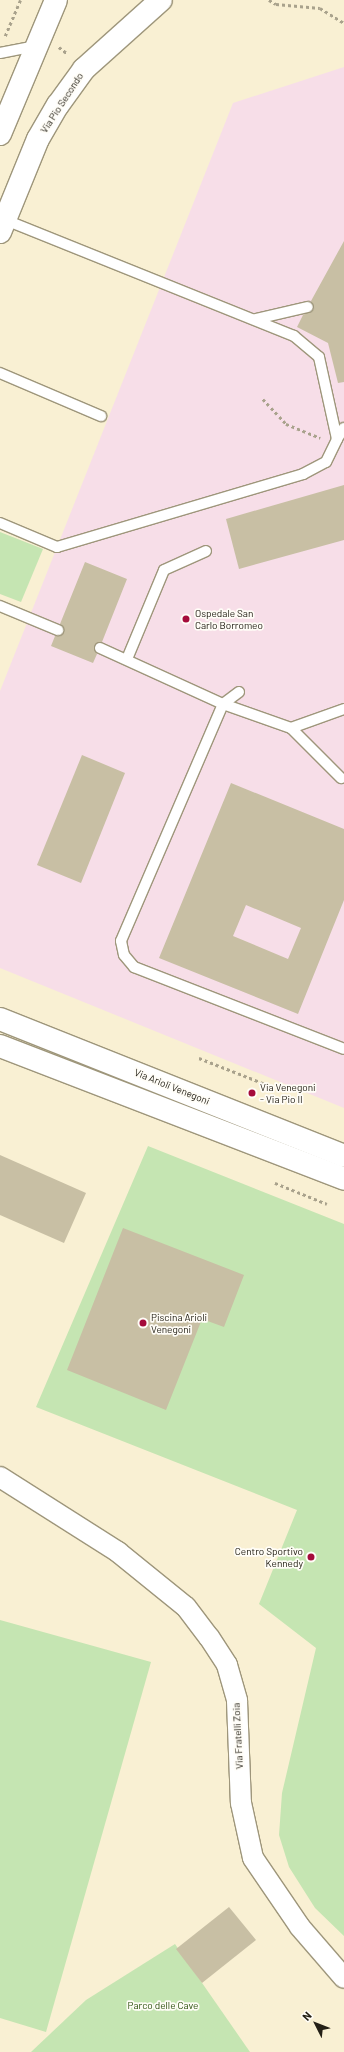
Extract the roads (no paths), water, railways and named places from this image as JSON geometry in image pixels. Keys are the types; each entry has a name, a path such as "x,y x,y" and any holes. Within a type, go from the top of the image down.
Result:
{"main road":[{"path":"2,118 46,45 56,0"},
{"name":"Via Pio Secondo","path":"2,224 38,139 84,69 161,0"},
{"name":"Via Arioli Venegoni","path":"0,1019 344,1156"},
{"path":"0,1046 344,1179"}],"street":[{"name":"Via Fratelli Zoia","path":"0,1476 118,1552 186,1607 209,1637 227,1665 237,1701 241,1803 253,1858 300,1927 344,1978"}],"lane":[{"path":"0,53 46,45"},
{"path":"2,224 294,336 319,357 337,439"},
{"path":"253,319 308,306"},
{"path":"0,373 101,416"},
{"path":"0,523 57,547 303,474 326,462 344,428"},
{"path":"127,659 164,570 206,551"},
{"path":"0,606 58,630"},
{"path":"100,648 223,704 291,728 341,778"},
{"path":"239,692 223,704 121,941 124,955 134,967 344,1049"},
{"path":"291,728 344,709"}],"place":[{"name":"Ospedale San Carlo Borromeo","path":"186,619"},
{"name":"Via Venegoni - Via Pio II","path":"252,1093"},
{"name":"Piscina Arioli Venegoni","path":"143,1323"},
{"name":"Centro Sportivo Kennedy","path":"311,1557"}],"park label":[{"name":"Parco delle Cave","path":"163,2006"}]}
